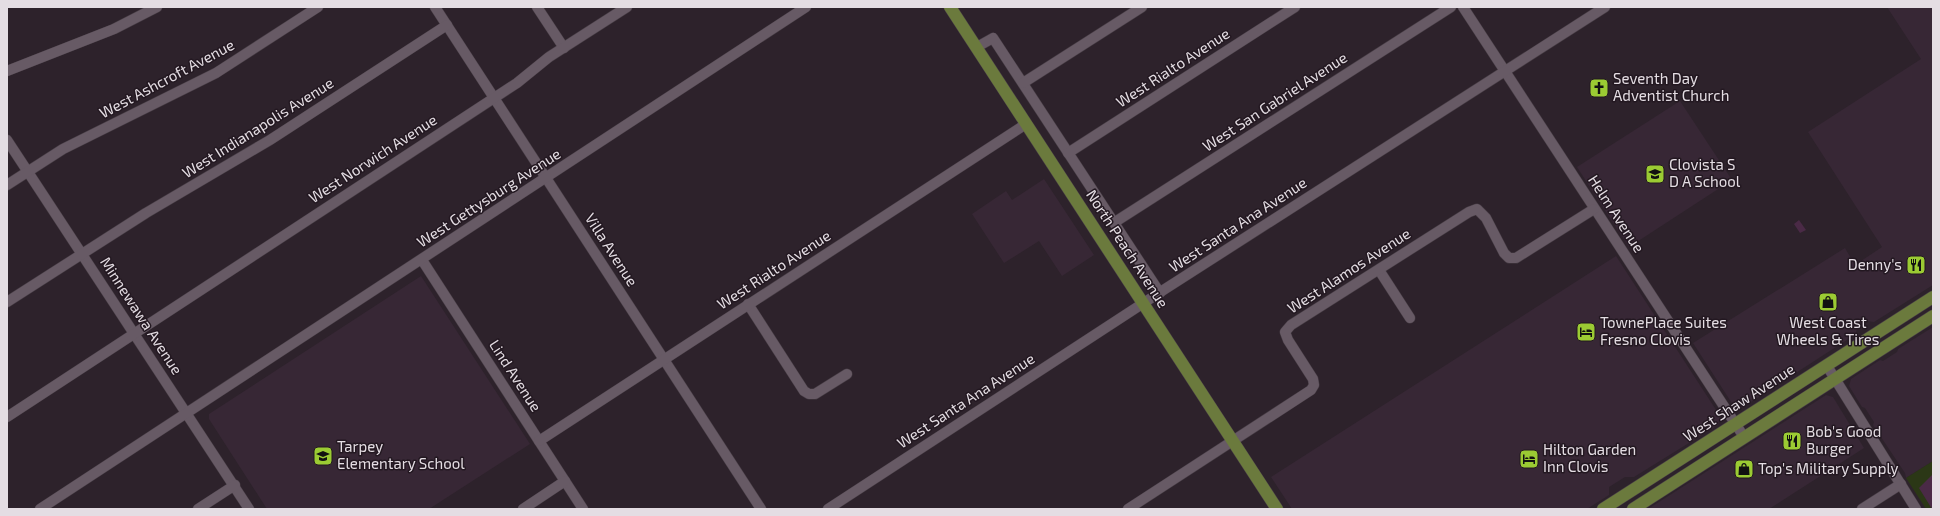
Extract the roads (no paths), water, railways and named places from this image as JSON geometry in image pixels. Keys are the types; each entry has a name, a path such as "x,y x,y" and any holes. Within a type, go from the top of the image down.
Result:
{"main road":[{"name":"North Peach Avenue","path":"950,7 1277,509"},
{"name":"West Shaw Avenue","path":"1603,509 1933,297"},
{"name":"West Shaw Avenue","path":"1633,509 1933,316"}],"street":[{"path":"7,71 114,29 157,7"},
{"name":"West Ashcroft Avenue","path":"7,185 63,149 216,73 318,7"},
{"name":"Villa Avenue","path":"435,7 495,97 761,509"},
{"path":"538,7 564,48"},
{"name":"West Norwich Avenue","path":"7,417 495,97 564,48 627,7"},
{"name":"West Gettysburg Avenue","path":"40,509 806,7"},
{"path":"1023,83 1142,7"},
{"name":"West Rialto Avenue","path":"1068,153 1295,7"},
{"name":"West San Gabriel Avenue","path":"1115,222 1451,7"},
{"name":"Helm Avenue","path":"1463,7 1744,437"},
{"name":"West Santa Ana Avenue","path":"828,509 1144,303 1605,7"},
{"name":"West Indianapolis Avenue","path":"7,302 146,213 270,140 447,25"},
{"path":"977,47 993,38 1115,222 1160,293"},
{"name":"West Rialto Avenue","path":"539,441 1026,124"},
{"name":"Minnewawa Avenue","path":"7,140 249,509"},
{"name":"West Alamos Avenue","path":"1128,509 1311,390 1314,385 1313,379 1288,340 1285,332 1291,325 1380,270 1469,212 1477,209 1486,218 1504,254 1509,258 1516,258 1594,209"},
{"name":"Lind Avenue","path":"422,260 583,509"},
{"path":"1380,270 1410,318"},
{"path":"748,304 804,391 809,394 815,394 848,374"},
{"path":"1827,366 1916,509"},
{"path":"523,509 565,481"},
{"path":"1862,509 1901,484"},
{"path":"198,509 234,486"},
{"path":"1625,495 1633,509"}],"place":[{"name":"Seventh Day Adventist Church","path":"1599,88"},
{"name":"Clovista S D A School","path":"1655,174"},
{"name":"Denny's","path":"1916,265"},
{"name":"West Coast Wheels & Tires","path":"1828,302"},
{"name":"TownePlace Suites Fresno Clovis","path":"1586,332"},
{"name":"Bob's Good Burger","path":"1792,441"},
{"name":"Tarpey Elementary School","path":"323,456"},
{"name":"Hilton Garden Inn Clovis","path":"1529,459"},
{"name":"Top's Military Supply","path":"1744,469"}]}
